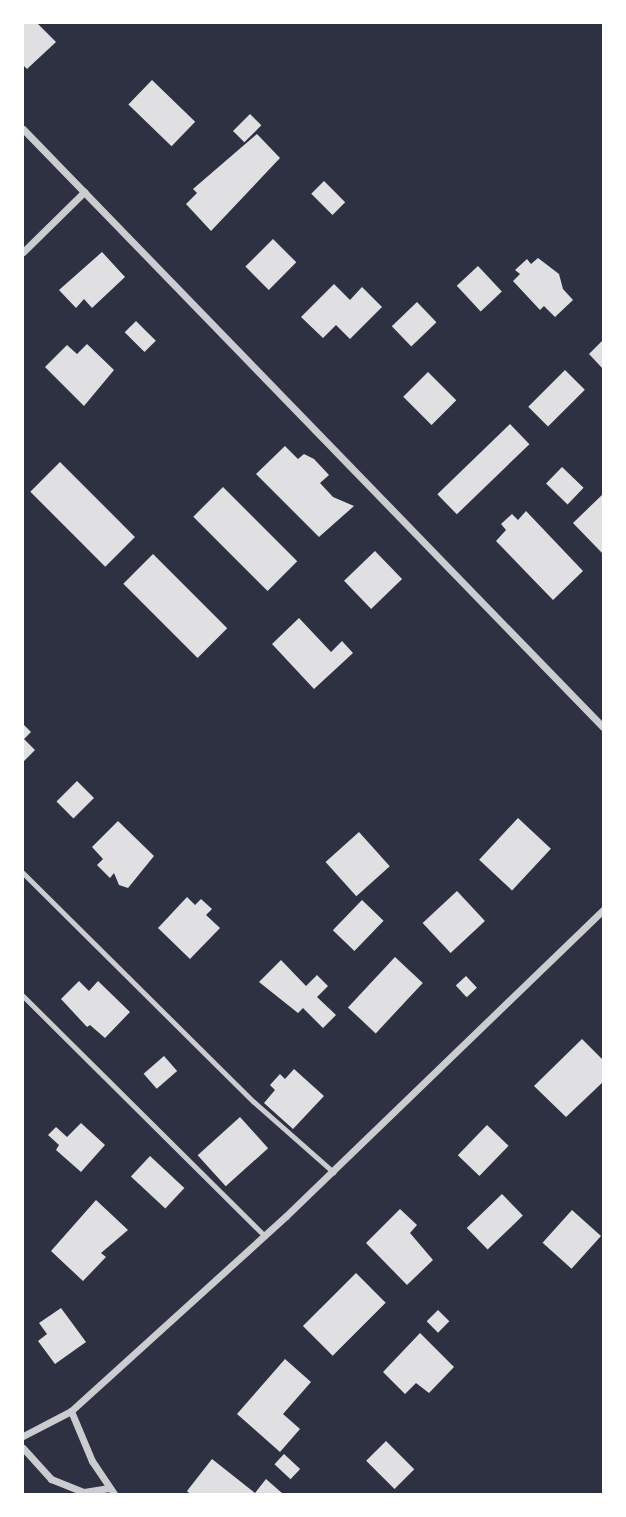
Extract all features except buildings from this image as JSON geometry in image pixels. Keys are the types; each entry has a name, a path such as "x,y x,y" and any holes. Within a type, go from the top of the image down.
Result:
{"street":[{"path":"23,129 603,727"},
{"path":"23,252 84,192"},
{"path":"23,1436 71,1411 265,1236 603,910"},
{"path":"23,1448 51,1479 84,1492 111,1491 71,1411"}],"lane":[{"path":"23,873 254,1102 333,1172"},
{"path":"23,996 265,1236"}]}
